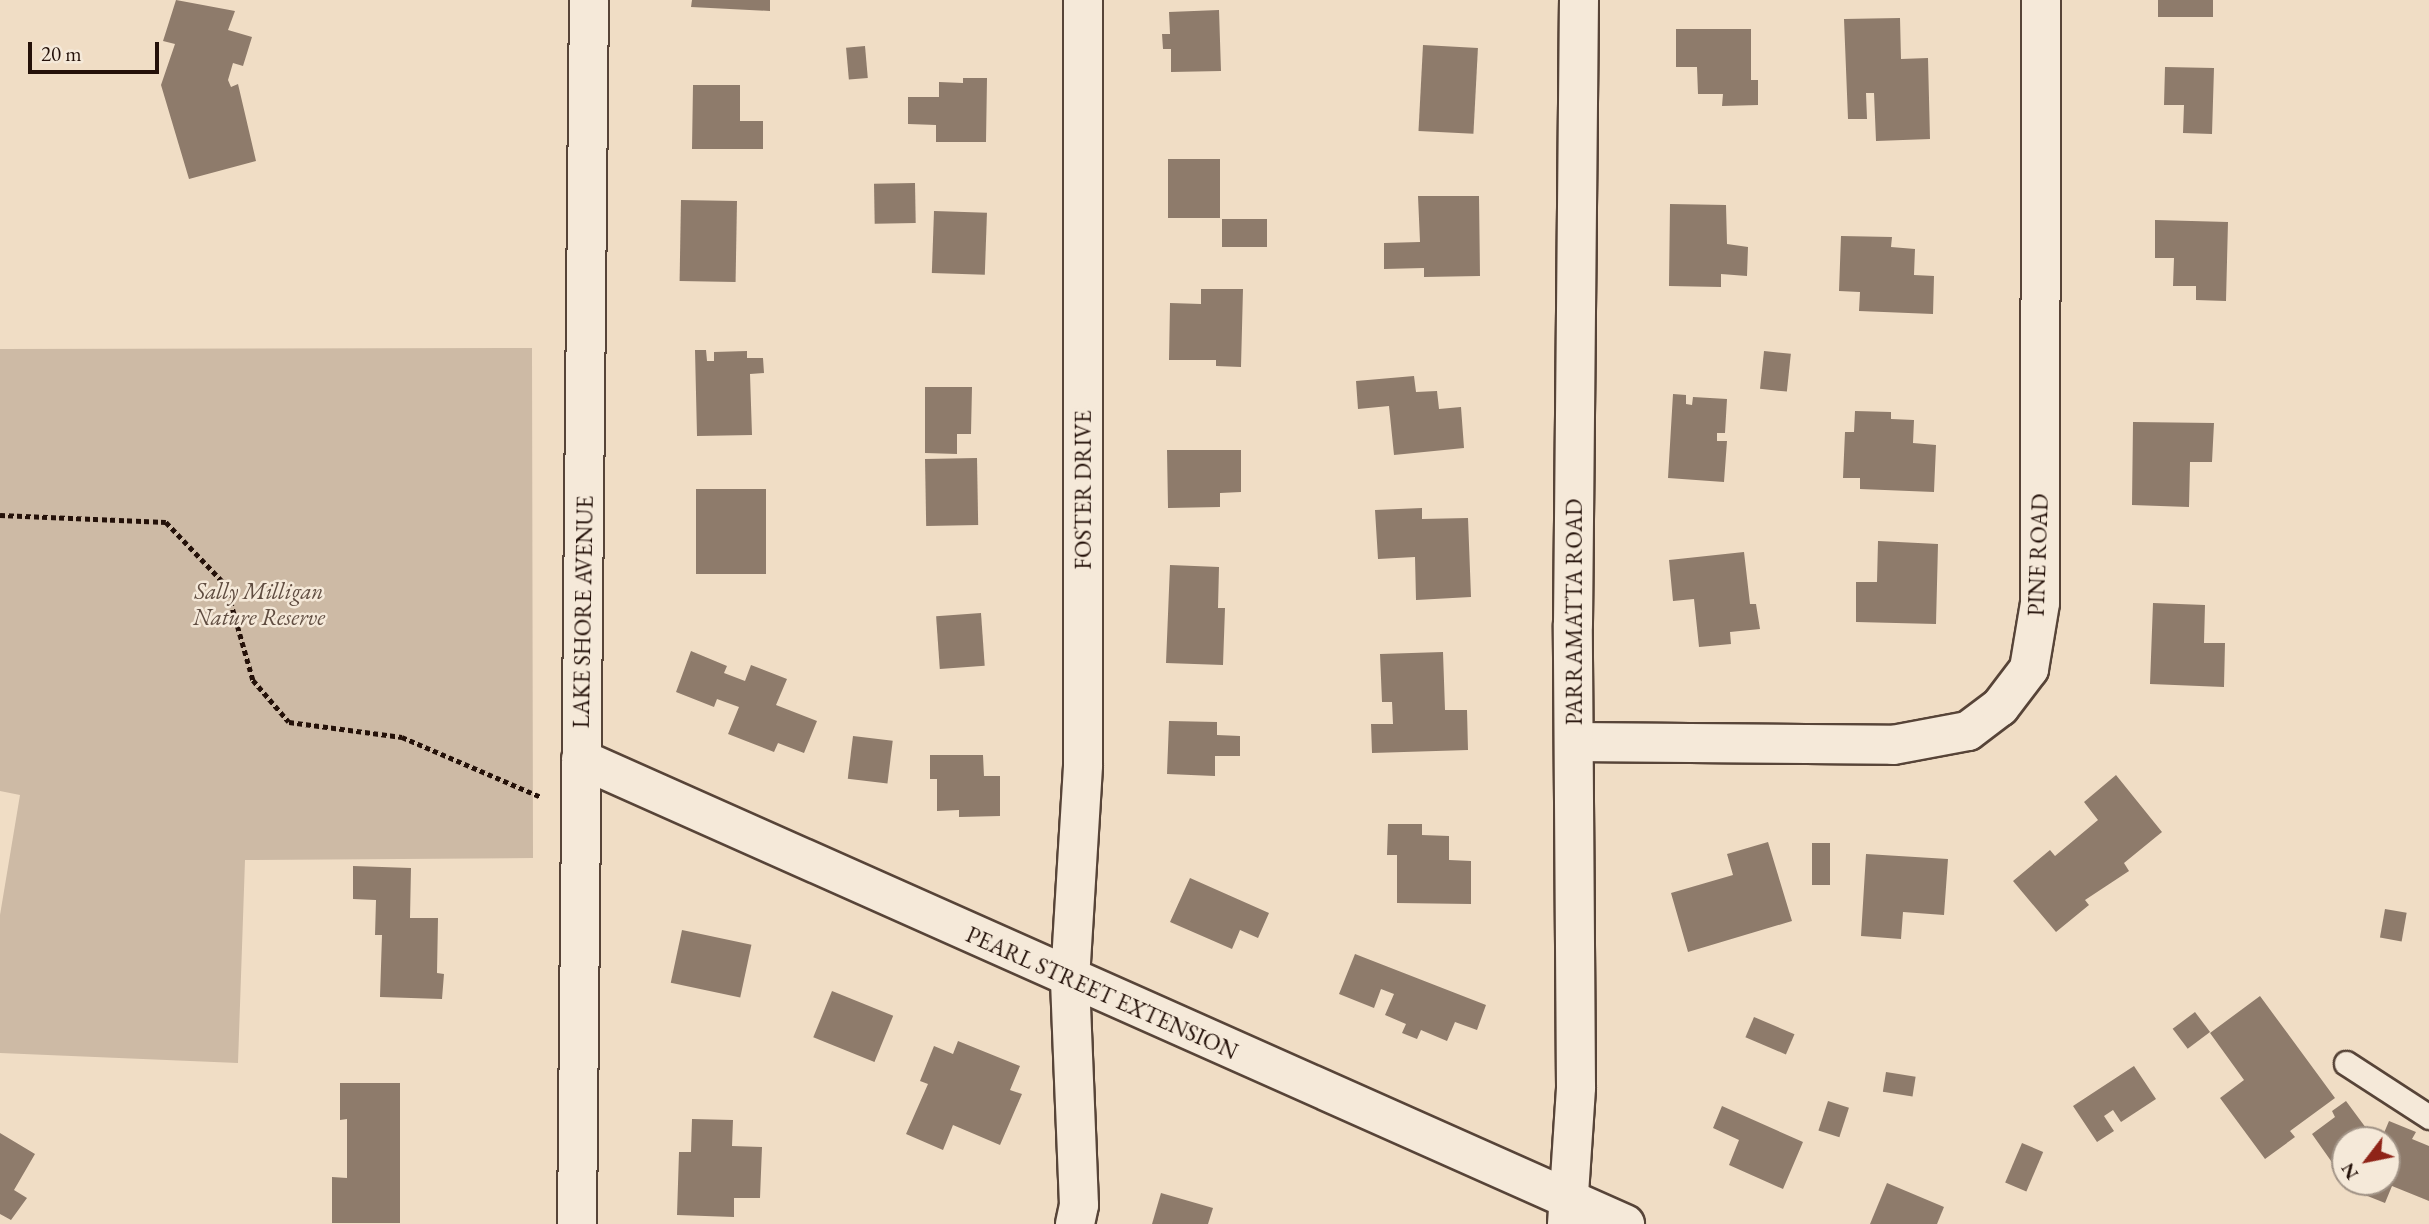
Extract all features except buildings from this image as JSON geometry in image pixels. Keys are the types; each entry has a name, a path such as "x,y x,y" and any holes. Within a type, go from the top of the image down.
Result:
{"street":[{"name":"LAKE SHORE AVENUE","path":"577,1224 589,0"},
{"name":"FOSTER DRIVE","path":"1074,1224 1079,1205 1070,979 1083,765 1083,0"},
{"name":"PARRAMATTA ROAD","path":"1569,1212 1576,1087 1574,742 1579,0"},
{"name":"PINE ROAD","path":"1574,742 1893,745 1968,731 2000,707 2029,669 2040,603 2041,0"},
{"name":"PEARL STREET EXTENSION","path":"581,759 1070,979 1569,1212 1625,1224"}],"lane":[{"path":"2346,1063 2429,1117"}],"path":[{"path":"0,515 166,523 226,585 253,680 289,722 402,737 580,814"}],"green space":[{"name":"Sally Milligan Nature Reserve","path":"532,348 533,858 245,860 238,1063 0,1053 0,915 20,795 0,791 0,349"}]}
